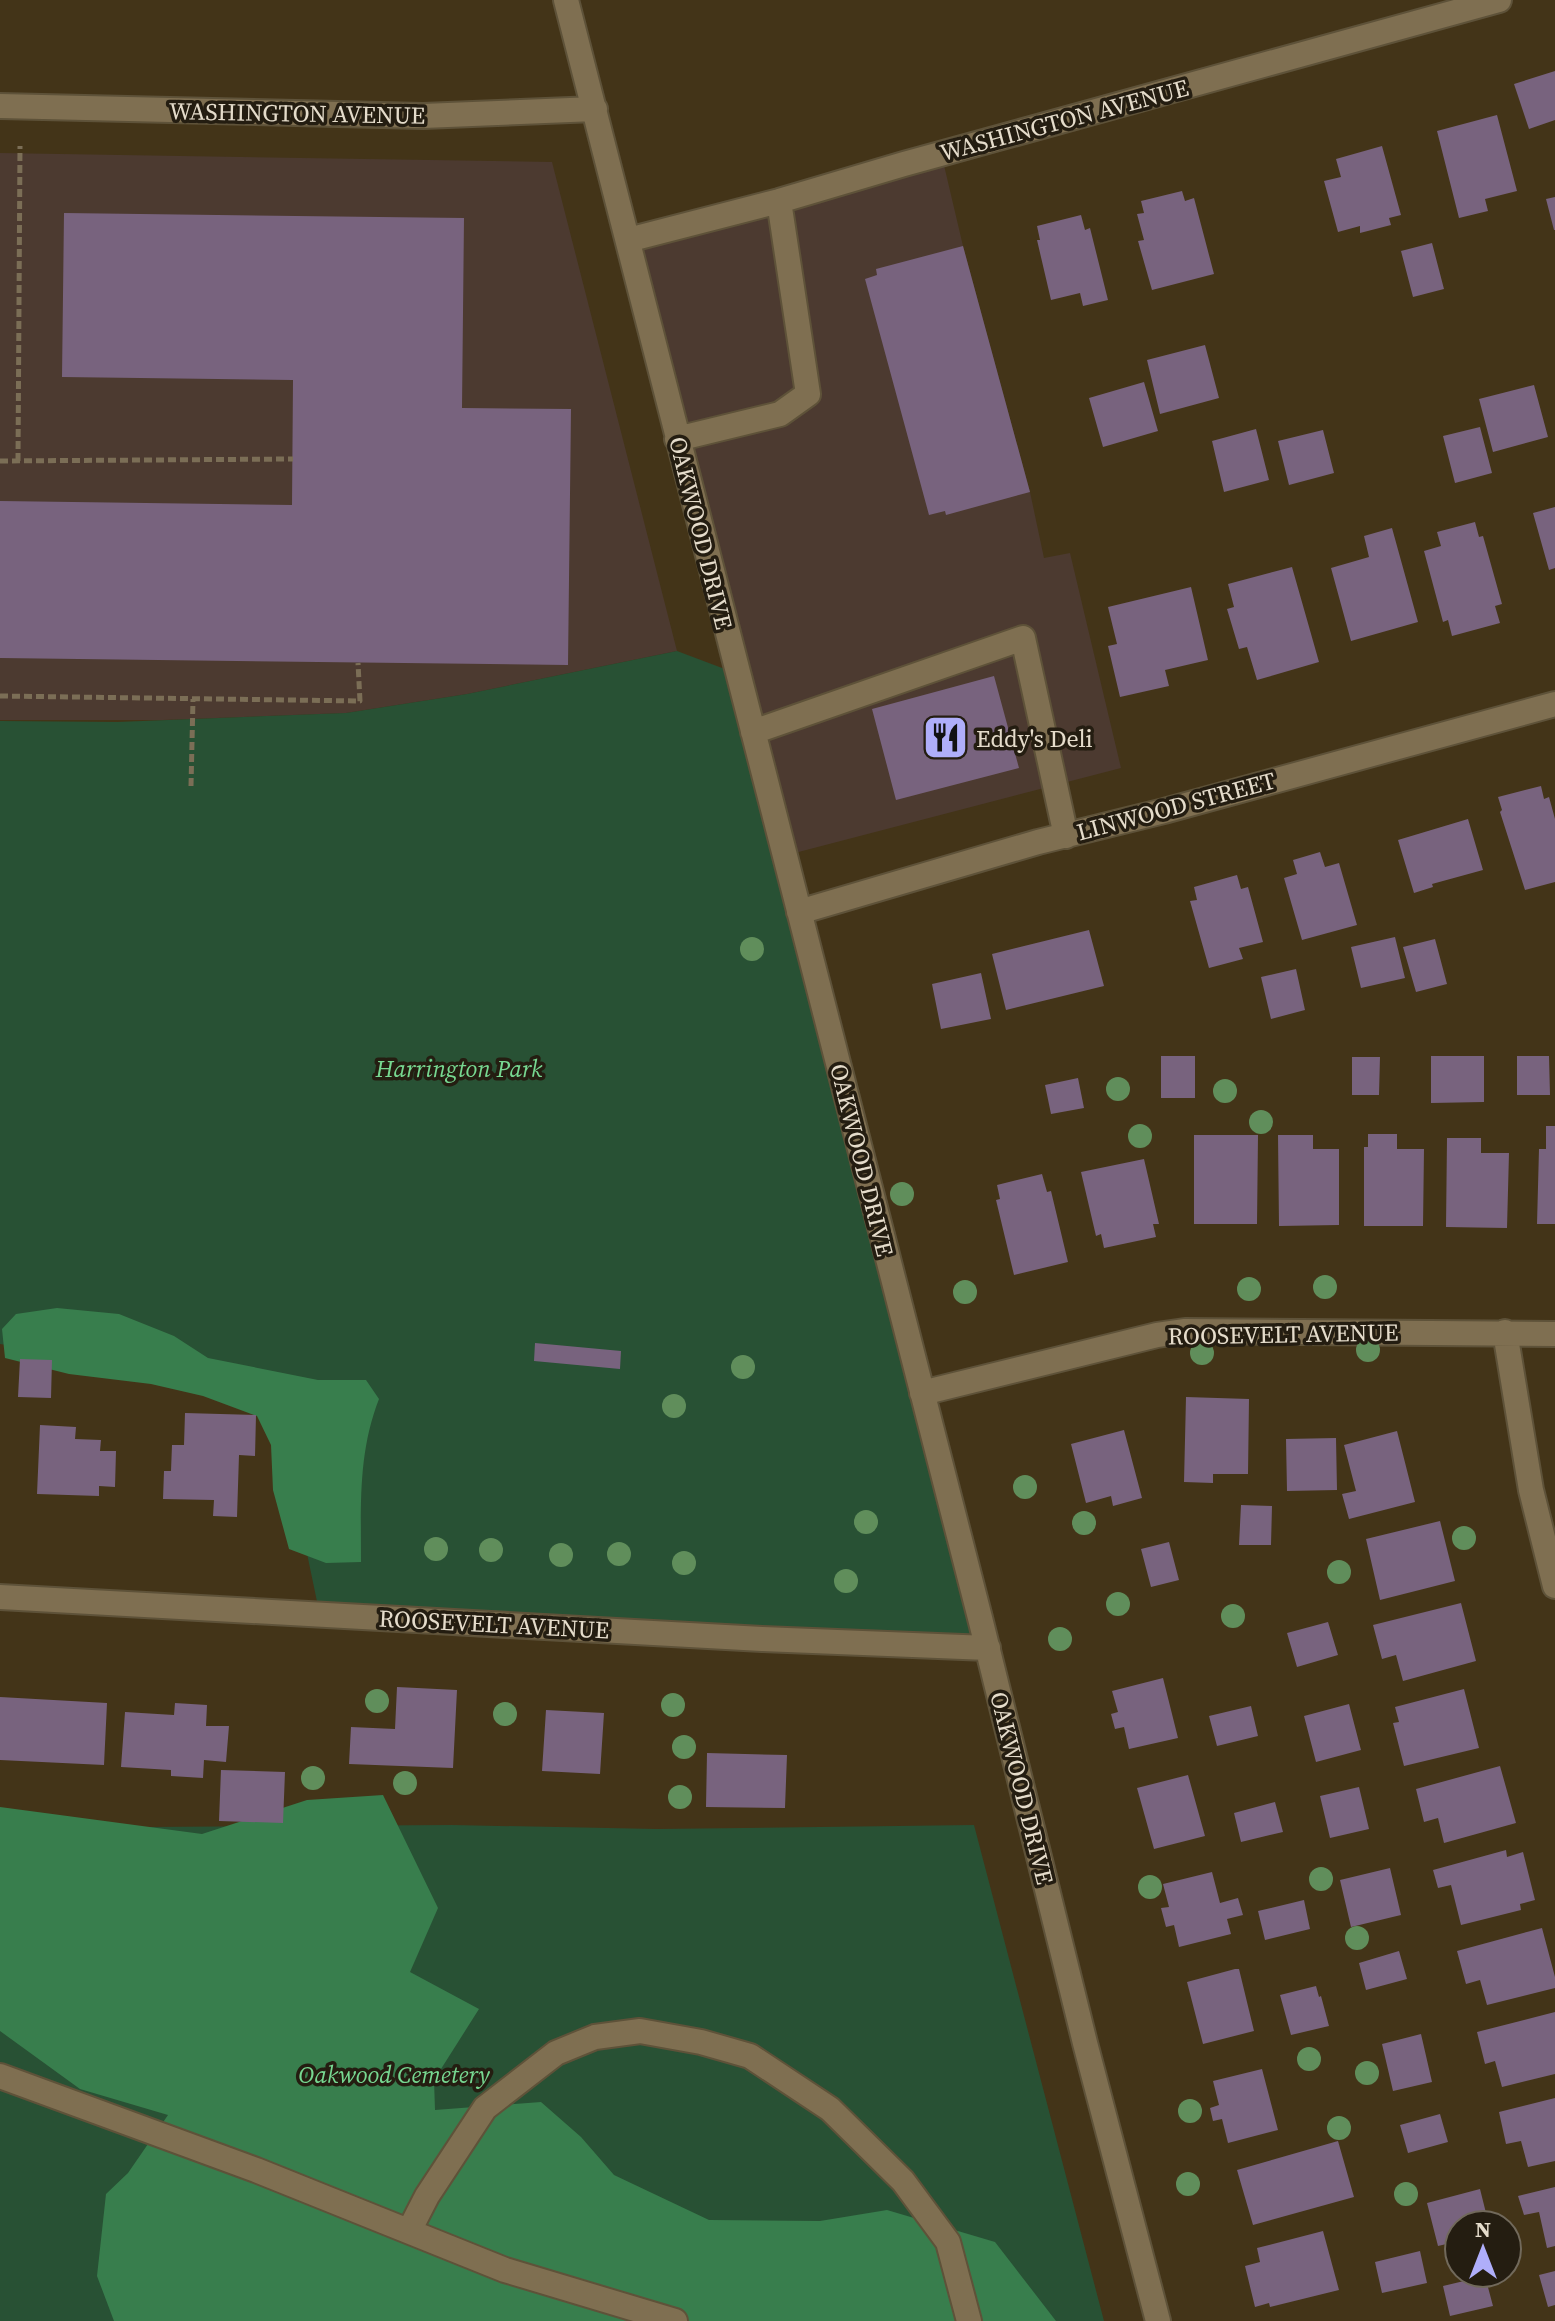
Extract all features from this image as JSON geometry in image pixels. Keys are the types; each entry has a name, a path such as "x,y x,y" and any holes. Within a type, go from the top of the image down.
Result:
{"street":[{"name":"OAKWOOD DRIVE","path":"566,0 1158,2321"},
{"name":"WASHINGTON AVENUE","path":"628,240 779,201 1499,0"},
{"name":"WASHINGTON AVENUE","path":"0,106 423,116 595,109"},
{"path":"677,439 780,414 808,394 779,201"},
{"path":"753,732 1023,638 1066,836"},
{"name":"LINWOOD STREET","path":"799,912 1066,836 1555,704"},
{"name":"ROOSEVELT AVENUE","path":"922,1393 1157,1335 1185,1331 1555,1334"},
{"path":"1505,1332 1532,1493 1555,1586"},
{"name":"ROOSEVELT AVENUE","path":"0,1597 762,1639 988,1648"},
{"path":"409,2231 427,2196 485,2108 556,2053 595,2037 640,2031 701,2042 750,2056 830,2109 903,2181 948,2242 969,2321"},
{"path":"0,2076 256,2170 505,2270 675,2321"}],"path":[{"path":"18,461 20,146"},
{"path":"0,461 293,459"},
{"path":"0,696 360,701 358,663"},
{"path":"191,786 193,699"}],"shaded area":[{"path":"0,153 552,162 677,651 467,694 346,713 163,720 0,720"},
{"path":"943,161 1030,492 1044,558 1070,553 1121,768 787,855 628,240"}],"green space":[{"name":"Harrington Park","path":"677,651 738,674 988,1648 319,1611 272,1386 0,1344 0,721 117,722 346,713 467,694"},
{"path":"57,1308 119,1314 174,1336 208,1358 318,1380 366,1380 379,1399 364,1459 361,1562 326,1563 289,1549 273,1490 271,1445 257,1416 203,1396 151,1384 69,1374 5,1358 2,1329 16,1314"},
{"path":"383,1795 438,1908 410,1972 479,2009 434,2080 435,2110 541,2102 581,2137 614,2175 709,2220 820,2221 887,2210 995,2242 1056,2321 114,2321 97,2276 106,2194 128,2173 168,2115 80,2089 0,2031 0,1807 202,1834 307,1800"},
{"name":"Oakwood Cemetery","path":"452,1825 657,1829 974,1825 1104,2321 0,2321 0,1828"}],"building":[{"path":"1555,71 1555,120 1529,129 1514,84"},
{"path":"1497,115 1517,191 1485,199 1488,211 1459,218 1437,131"},
{"path":"1382,146 1401,215 1389,218 1391,225 1360,233 1360,226 1338,232 1324,181 1341,177 1336,159"},
{"path":"1182,191 1185,201 1194,198 1214,274 1152,290 1138,241 1144,240 1137,214 1144,213 1141,201"},
{"path":"1555,197 1555,230 1554,230 1546,199"},
{"path":"64,213 464,218 462,408 571,409 568,665 0,658 0,501 292,505 293,380 62,377"},
{"path":"1081,215 1085,230 1090,228 1108,300 1083,306 1080,293 1051,300 1037,240 1040,240 1037,226"},
{"path":"1432,243 1444,289 1413,297 1401,251"},
{"path":"963,246 1030,492 946,515 945,511 929,515 865,279 877,275 876,269"},
{"path":"1205,345 1219,398 1160,414 1147,360"},
{"path":"1144,382 1158,431 1103,447 1089,398"},
{"path":"1534,385 1548,437 1493,452 1479,399"},
{"path":"1480,427 1492,473 1455,483 1443,436"},
{"path":"1256,429 1269,480 1224,492 1212,441"},
{"path":"1323,430 1334,473 1289,485 1278,441"},
{"path":"1555,507 1555,568 1549,570 1533,513"},
{"path":"1475,522 1479,537 1483,536 1502,604 1495,606 1500,623 1452,636 1448,620 1443,622 1424,551 1441,546 1437,532"},
{"path":"1392,528 1418,622 1351,641 1331,568 1369,557 1364,536"},
{"path":"1292,567 1319,662 1257,680 1247,647 1239,649 1227,609 1234,607 1228,584"},
{"path":"1191,587 1208,660 1165,670 1169,686 1120,697 1108,646 1117,644 1108,607"},
{"name":"Eddy's Deli","path":"994,676 1019,768 896,800 872,709"},
{"path":"1541,786 1544,799 1549,797 1555,819 1555,882 1525,890 1498,797"},
{"path":"1468,819 1483,870 1432,884 1433,887 1414,893 1398,840"},
{"path":"1320,852 1325,867 1339,863 1357,925 1302,940 1284,878 1297,874 1293,860"},
{"path":"1237,875 1241,889 1248,887 1263,942 1239,948 1243,959 1209,968 1190,901 1197,900 1194,887"},
{"path":"1089,930 1104,986 1006,1010 992,954"},
{"path":"1395,937 1405,978 1361,988 1351,947"},
{"path":"1435,939 1447,984 1416,992 1403,947"},
{"path":"1296,969 1305,1010 1271,1019 1261,977"},
{"path":"981,973 991,1019 941,1029 932,984"},
{"path":"1161,1056 1195,1056 1195,1098 1161,1098"},
{"path":"1431,1056 1484,1056 1484,1102 1431,1103"},
{"path":"1517,1056 1549,1056 1550,1095 1517,1095"},
{"path":"1352,1057 1380,1057 1379,1095 1352,1095"},
{"path":"1078,1078 1084,1108 1051,1114 1045,1085"},
{"path":"1546,1126 1555,1126 1555,1224 1537,1224 1539,1149 1546,1149"},
{"path":"1368,1134 1397,1134 1397,1149 1424,1149 1423,1226 1364,1226 1364,1147 1368,1147"},
{"path":"1194,1135 1258,1135 1257,1224 1194,1224"},
{"path":"1278,1135 1313,1135 1313,1149 1339,1149 1339,1225 1279,1226"},
{"path":"1447,1138 1481,1138 1481,1153 1509,1153 1507,1228 1446,1227"},
{"path":"1144,1159 1159,1224 1153,1224 1156,1237 1104,1248 1101,1234 1096,1236 1081,1172"},
{"path":"1042,1174 1047,1192 1051,1191 1068,1262 1014,1275 996,1200 1000,1199 997,1185"},
{"path":"535,1343 621,1351 620,1369 534,1361"},
{"path":"20,1359 52,1360 51,1398 18,1397"},
{"path":"1186,1397 1249,1399 1248,1474 1213,1474 1213,1483 1184,1482"},
{"path":"185,1413 256,1415 255,1456 239,1455 237,1517 213,1516 214,1500 163,1499 164,1471 171,1471 172,1445 184,1445"},
{"path":"40,1425 76,1427 75,1439 101,1440 100,1451 116,1451 115,1487 99,1486 99,1496 37,1494"},
{"path":"1124,1430 1142,1498 1113,1506 1111,1496 1086,1503 1071,1444"},
{"path":"1397,1431 1415,1502 1349,1519 1342,1494 1356,1491 1344,1445"},
{"path":"1336,1438 1337,1490 1287,1491 1286,1439"},
{"path":"1241,1505 1272,1506 1271,1545 1239,1545"},
{"path":"1440,1521 1455,1581 1380,1600 1366,1539"},
{"path":"1169,1542 1179,1580 1151,1587 1141,1549"},
{"path":"1461,1603 1476,1661 1403,1681 1396,1655 1382,1659 1373,1625"},
{"path":"1328,1622 1338,1655 1297,1667 1287,1633"},
{"path":"1163,1678 1178,1738 1129,1749 1124,1727 1115,1729 1111,1714 1118,1712 1112,1691"},
{"path":"397,1687 457,1690 453,1768 349,1764 351,1727 395,1729"},
{"path":"1464,1689 1479,1748 1404,1766 1393,1723 1399,1722 1395,1707"},
{"path":"0,1697 107,1703 104,1765 0,1760"},
{"path":"175,1703 207,1705 206,1726 229,1726 226,1762 204,1760 203,1778 171,1776 171,1770 121,1767 125,1712 174,1715"},
{"path":"1349,1704 1361,1750 1316,1762 1304,1716"},
{"path":"1251,1706 1258,1736 1217,1746 1209,1716"},
{"path":"546,1710 604,1713 600,1774 542,1771"},
{"path":"707,1753 787,1755 785,1808 706,1807"},
{"path":"1500,1766 1516,1823 1444,1843 1438,1818 1424,1822 1416,1789"},
{"path":"221,1770 285,1772 283,1823 219,1821"},
{"path":"1188,1775 1205,1836 1154,1849 1137,1788"},
{"path":"1359,1787 1369,1829 1330,1838 1320,1796"},
{"path":"1275,1802 1283,1832 1241,1842 1234,1813"},
{"path":"1506,1850 1507,1857 1523,1852 1535,1900 1520,1904 1521,1910 1461,1925 1451,1885 1438,1888 1433,1870"},
{"path":"1390,1868 1401,1915 1351,1927 1340,1880"},
{"path":"1212,1872 1220,1903 1238,1898 1243,1915 1227,1919 1231,1934 1179,1947 1174,1925 1166,1927 1161,1908 1169,1907 1163,1884"},
{"path":"1304,1900 1310,1929 1265,1940 1258,1911"},
{"path":"1542,1928 1555,1988 1487,2005 1480,1980 1466,1984 1457,1951"},
{"path":"1399,1951 1407,1979 1366,1990 1359,1963"},
{"path":"1239,1969 1254,2031 1203,2044 1187,1982"},
{"path":"1316,1986 1329,2026 1291,2035 1280,1995"},
{"path":"1555,2012 1555,2074 1502,2087 1495,2061 1485,2064 1477,2032"},
{"path":"1421,2034 1432,2082 1393,2091 1382,2044"},
{"path":"1262,2069 1278,2130 1228,2143 1222,2119 1213,2121 1210,2108 1219,2105 1213,2081"},
{"path":"1555,2098 1555,2161 1528,2167 1521,2141 1506,2144 1499,2112"},
{"path":"1440,2114 1448,2142 1408,2153 1400,2125"},
{"path":"1338,2141 1354,2197 1253,2225 1237,2170"},
{"path":"1555,2187 1555,2246 1547,2248 1539,2212 1524,2215 1518,2196"},
{"path":"1480,2189 1485,2209 1443,2209 1443,2245 1438,2246 1427,2203"},
{"path":"1323,2231 1339,2290 1270,2307 1269,2303 1255,2307 1245,2266 1260,2262 1257,2248"},
{"path":"1420,2251 1427,2283 1382,2293 1375,2262"},
{"path":"1555,2271 1555,2305 1548,2307 1539,2275"},
{"path":"1444,2289 1488,2289 1493,2306 1450,2316"}],"place":[{"name":"Eddy's Deli","path":"945,738"}]}
